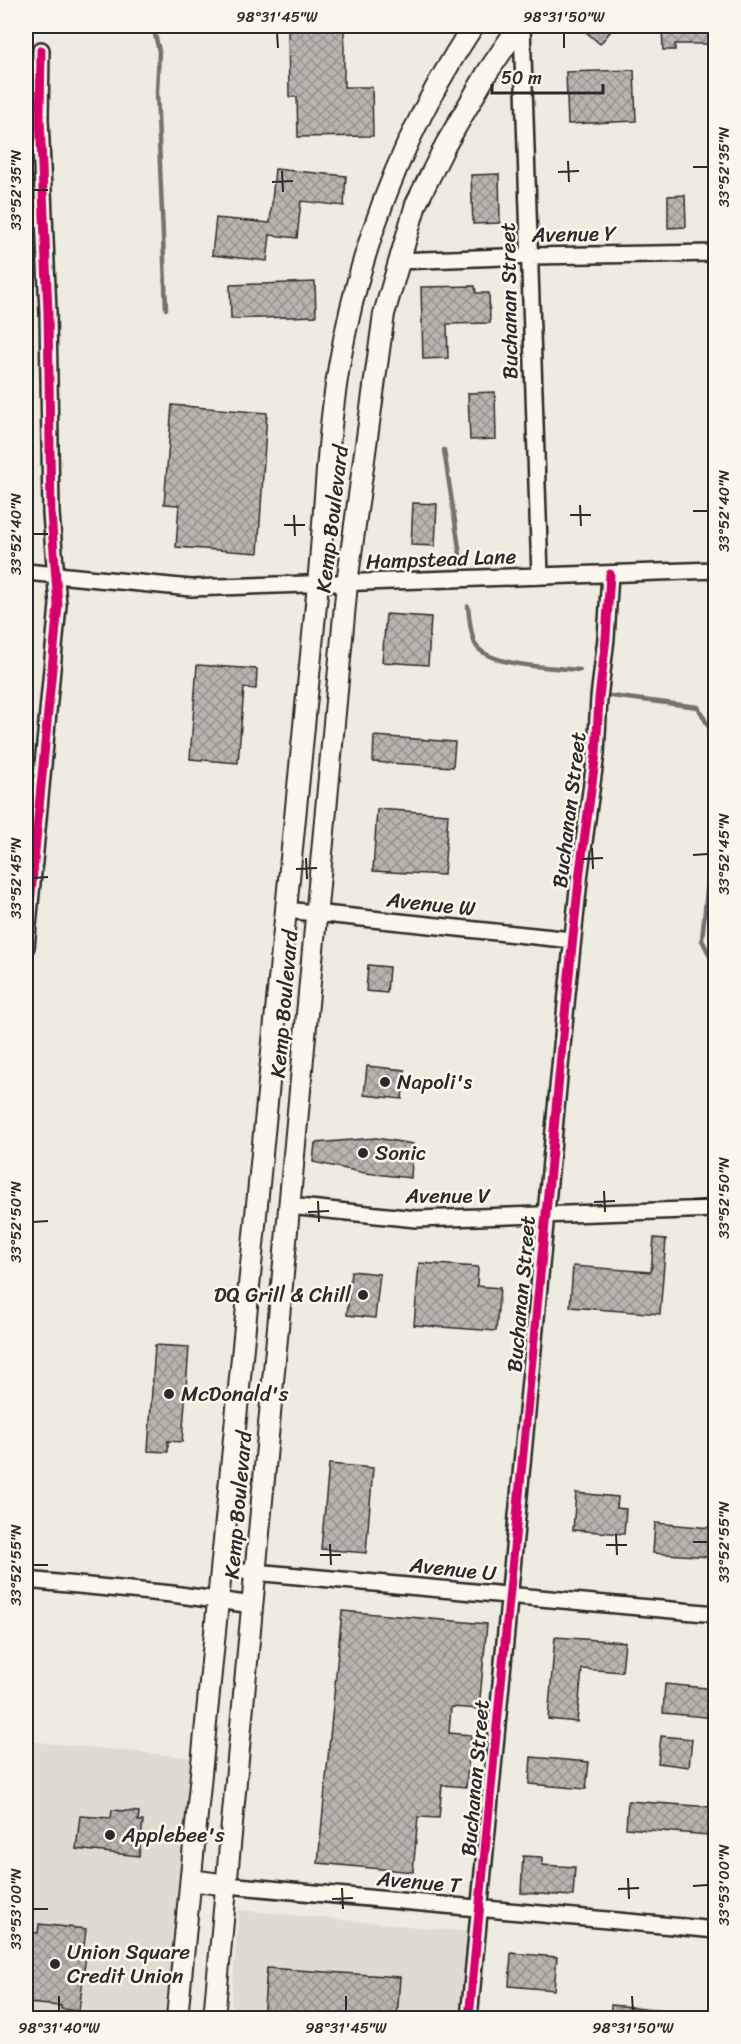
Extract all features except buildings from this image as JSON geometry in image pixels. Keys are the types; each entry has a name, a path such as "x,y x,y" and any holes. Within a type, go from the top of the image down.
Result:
{"main road":[{"name":"Kemp Boulevard","path":"177,2019 339,365 365,256 385,195 402,154 442,75 473,26"},
{"name":"Kemp Boulevard","path":"214,2019 347,583 384,314 416,204 446,144 487,73 520,26"},
{"path":"365,256 398,261"},
{"path":"257,1202 289,1206"},
{"path":"190,1880 227,1885"}],"street":[{"name":"Buchanan Street","path":"520,26 540,576"},
{"path":"26,947 58,605 51,513 48,312 40,118 41,50"},
{"name":"Avenue Y","path":"398,261 716,253"},
{"name":"Hampstead Lane","path":"26,572 191,588 716,570"},
{"name":"Buchanan Street","path":"469,2019 572,940 596,754 610,573"},
{"name":"Avenue W","path":"286,910 572,940"},
{"name":"Avenue V","path":"289,1206 416,1219 716,1209"},
{"name":"Avenue U","path":"221,1569 716,1614"},
{"path":"26,1580 172,1594 252,1605"},
{"name":"Avenue T","path":"227,1885 716,1929"}],"shaded area":[{"path":"26,1741 196,1758 165,2018 26,2018"},
{"path":"239,1910 470,1932 459,2018 230,2018"}],"waterway":[{"path":"153,26 159,51 157,92 166,309"},
{"path":"444,450 461,561"},
{"path":"468,606 473,639 477,647 485,654 496,659 525,665 580,670"},
{"path":"611,696 698,707 716,740"},
{"path":"716,800 702,940 710,956 716,960"}],"cycle path":[{"path":"26,947 58,605 51,513 48,312 40,118 41,50"},
{"path":"469,2018 567,994 580,871 596,754 610,574"}],"place":[{"name":"Napoli's","path":"385,1082"},
{"name":"Sonic","path":"363,1153"},
{"name":"DQ Grill & Chill","path":"363,1295"},
{"name":"McDonald's","path":"169,1394"},
{"name":"Applebee's","path":"110,1835"},
{"name":"Union Square Credit Union","path":"55,1964"}]}
